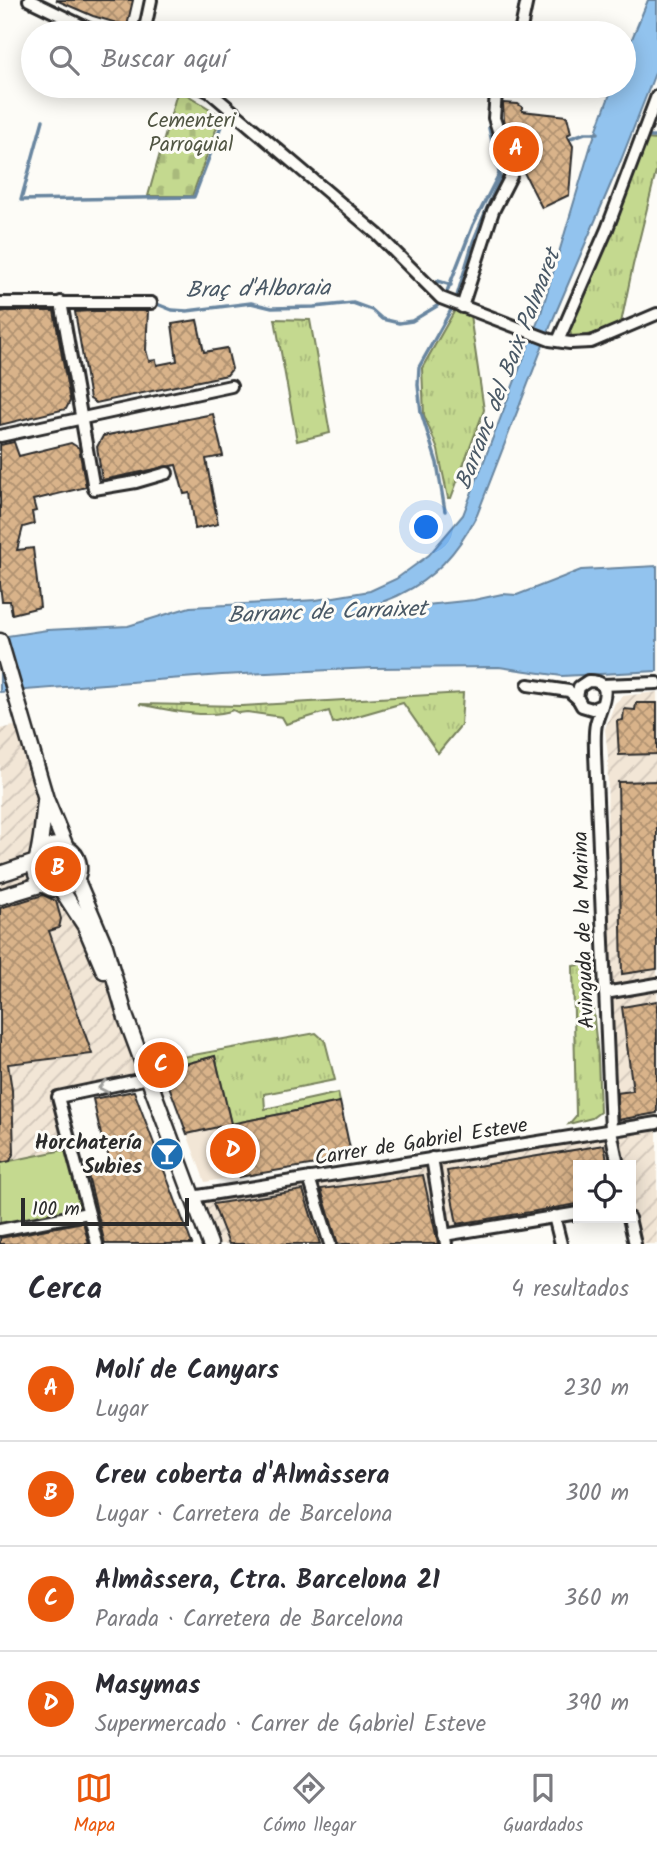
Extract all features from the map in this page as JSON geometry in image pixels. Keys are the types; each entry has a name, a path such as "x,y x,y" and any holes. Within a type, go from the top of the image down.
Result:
{"main road":[{"path":"0,641 46,799 66,847 79,863 76,878 105,946 126,1018 210,1244"},
{"path":"46,799 37,877 52,889 61,889 76,878"},
{"path":"0,874 37,860 50,846 66,847"},
{"path":"0,897 43,884"},
{"path":"61,889 85,926 126,1018"}],"street":[{"path":"29,0 72,21"},
{"path":"146,21 150,0"},
{"path":"523,21 527,0"},
{"path":"554,341 607,229 657,96"},
{"path":"216,98 377,234 441,298 554,341 591,342 657,314"},
{"path":"459,306 493,211 510,176 509,163 494,118 496,98"},
{"path":"61,302 94,489 136,482 167,472"},
{"path":"0,303 151,303"},
{"path":"0,436 231,386"},
{"path":"558,688 593,681 602,685 657,683"},
{"path":"581,703 577,692 582,684"},
{"path":"528,685 569,691 592,709 628,684"},
{"path":"602,685 606,695 603,702"},
{"name":"Avinguda de la Marina","path":"603,702 595,727 611,1131 617,1160"},
{"name":"Avinguda de la Marina","path":"581,703 595,727"},
{"path":"605,993 657,984"},
{"path":"97,1244 58,1097 148,1078"},
{"name":"Carrer de Gabriel Esteve","path":"192,1197 657,1123"},
{"path":"432,1158 445,1239 573,1214"},
{"path":"309,1178 330,1244"},
{"path":"0,1230 88,1213"},
{"path":"554,1216 561,1244"},
{"path":"630,1223 635,1244"}],"shaded area":[{"path":"657,692 657,1244 635,1244 632,1223 636,1223 636,1160 573,1160 573,1214 444,1235 446,1244 213,1244 192,1197 611,1131 605,993 608,756 605,729 615,703 623,696"},
{"path":"23,724 46,799 35,866 85,926 148,1078 59,1096 73,1148 0,1163 0,729"},
{"path":"340,1102 352,1158 205,1182 187,1134"}],"green space":[{"name":"Cementeri Parroquial","path":"175,98 192,98 221,116 192,196 148,196"},
{"path":"646,139 657,140 657,168 621,323 603,332 572,338 569,327"},
{"path":"455,310 470,315 484,410 451,498 448,498 438,450 424,415 422,368"},
{"path":"275,319 310,320 330,433 297,441"},
{"path":"463,693 461,725 438,753 403,703 333,723 329,711 286,724 282,717 239,713 233,710 199,714 139,704 242,706"},
{"path":"588,964 598,1057 600,1112 592,1118 569,1124 576,1116 573,966"},
{"path":"316,1033 325,1041 335,1080 264,1094 265,1109 338,1093 340,1102 231,1124 215,1056 163,1070 160,1061"},
{"path":"73,1148 88,1213 0,1227 0,1163"}],"water":[{"name":"Barranc de Carraixet","path":"648,0 657,0 657,68 554,317 477,515 463,539 436,571 401,594 360,612 474,600 502,594 517,595 581,570 657,566 657,671 562,676 499,667 373,668 222,675 0,692 0,637 47,630 128,626 190,607 316,600 370,591 396,579 429,555 463,515 541,313 591,145 609,98 636,98 636,29"}],"building":[{"path":"56,0 133,0 128,21 110,21"},
{"path":"503,103 518,104 522,111 567,116 571,133 567,135 573,146 569,195 542,208 514,153 504,120"},
{"path":"54,311 70,401 66,409 0,425 0,312"},
{"path":"148,311 146,350 149,361 156,360 157,365 177,361 172,324 197,320 204,352 227,348 232,369 227,375 96,403 90,399 75,312"},
{"path":"213,414 223,456 206,459 218,524 195,529 190,493 184,494 176,465 102,480 97,447 103,436"},
{"path":"14,442 19,456 71,443 79,448 86,487 33,500 36,511 32,512 34,524 23,527 17,550 33,548 40,607 12,614 10,601 2,601 0,585 0,445"},
{"path":"636,703 657,703 657,754 619,755 617,721 623,720 624,709 635,710"},
{"path":"657,781 657,969 622,974 618,782"},
{"path":"43,895 56,901 61,919 59,928 49,931 92,1054 8,1064 12,1090 14,1152 10,1161 0,1163 0,908"},
{"path":"657,1001 657,1113 618,1120 617,1093 633,1091 622,1007"},
{"path":"215,1056 231,1124 187,1134 163,1070"},
{"path":"134,1091 192,1244 105,1244 88,1175 113,1168 101,1135 93,1099"},
{"path":"340,1102 352,1158 239,1177 231,1124"},
{"path":"604,1145 607,1160 573,1160 573,1205 457,1224 447,1171"},
{"path":"423,1175 438,1244 338,1244 321,1189"},
{"path":"303,1190 320,1244 229,1244 213,1204"},
{"path":"83,1222 89,1244 0,1244 0,1238"}],"waterway":[{"path":"518,21 520,0"},
{"path":"43,120 21,200 194,197 226,113"},
{"path":"457,296 473,242 500,177 489,128 490,119"},
{"path":"565,140 585,133 598,133"},
{"path":"650,137 657,137"},
{"name":"Braç d'Alboraia","path":"446,294 473,225 499,174 505,168"},
{"path":"435,286 438,281 451,285"},
{"name":"Braç d'Alboraia","path":"157,304 172,310 187,311 251,303 272,308 353,303 372,310 382,319 399,323 412,321 437,306"},
{"name":"Barranc del Baix Palmaret","path":"445,511 437,463 421,412 418,385 419,367 451,310"}],"place":[{"name":"Molí de Canyars","path":"516,149"},
{"name":"Creu coberta d'Almàssera","path":"58,869"},
{"name":"Almàssera, Ctra. Barcelona 21","path":"161,1065"},
{"name":"Masymas","path":"233,1151"},
{"name":"Horchatería Subies","path":"167,1154"}]}
